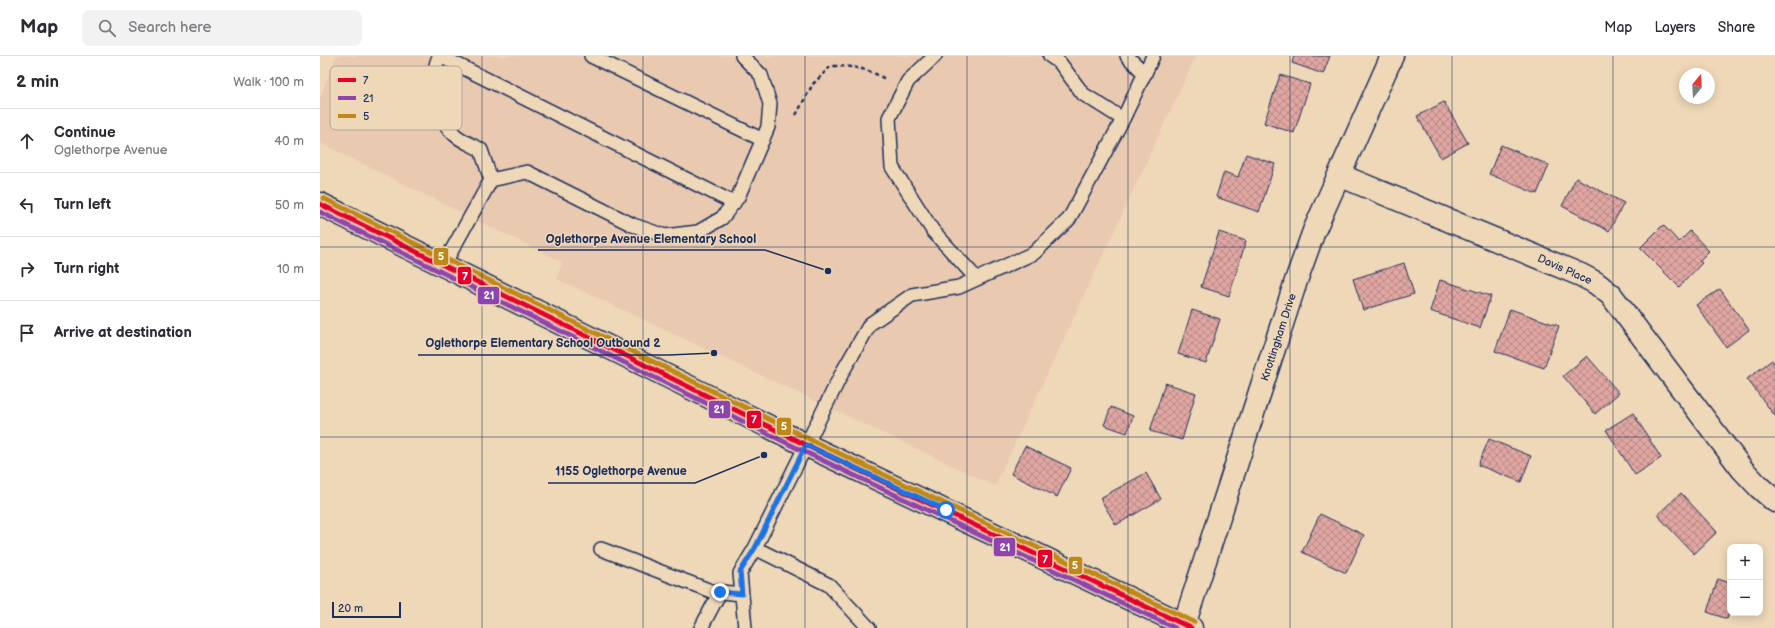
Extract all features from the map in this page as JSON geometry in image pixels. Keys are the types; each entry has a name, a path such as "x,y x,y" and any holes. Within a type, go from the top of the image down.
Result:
{"street":[{"name":"Knottingham Drive","path":"1188,626 1297,278 1314,231 1392,56"},
{"name":"Davis Place","path":"1339,175 1574,272 1596,283 1611,295 1742,469 1775,501"},
{"path":"320,204 806,445 1188,626"}],"lane":[{"path":"435,66 439,56 459,66"},
{"path":"592,56 763,140"},
{"path":"491,180 527,172 634,225 664,236 698,232 722,218 734,203 738,197 768,127 770,104 761,75 742,56"},
{"path":"935,56 908,81 889,118 892,167 933,231 976,278"},
{"path":"1050,56 1060,63 1083,94 1123,119"},
{"path":"1127,56 1145,74"},
{"path":"744,628 740,572 755,548 843,371 870,324 912,295 959,287 1034,253 1069,219 1123,119 1153,56"},
{"path":"462,67 734,203"},
{"path":"443,266 491,180 481,150 454,135 451,130"},
{"path":"755,548 829,585 869,628"},
{"path":"601,549 711,591 742,594"},
{"path":"701,628 720,592"}],"path":[{"path":"796,115 813,84 831,66 853,66 875,73 885,79"}],"shaded area":[{"path":"336,56 1196,56 995,486 557,279 562,262 320,143 320,97 330,71 330,130 462,130 462,66 332,66"}],"building":[{"path":"1294,56 1330,56 1323,74 1292,63"},
{"path":"1280,75 1310,84 1294,133 1264,123"},
{"path":"1444,102 1468,143 1441,158 1417,116"},
{"path":"1501,145 1549,165 1537,194 1489,174"},
{"path":"1246,154 1275,164 1259,212 1216,197 1224,172 1238,177"},
{"path":"1576,178 1624,203 1609,231 1562,206"},
{"path":"1663,225 1679,242 1690,231 1709,251 1699,261 1702,263 1679,287 1640,248"},
{"path":"1219,232 1246,241 1229,296 1201,287"},
{"path":"1404,263 1414,294 1363,310 1353,279"},
{"path":"1440,280 1491,296 1480,328 1430,311"},
{"path":"1720,289 1749,330 1726,347 1696,305"},
{"path":"1510,309 1559,326 1544,368 1495,351"},
{"path":"1192,310 1220,319 1206,363 1178,354"},
{"path":"1587,356 1619,393 1595,414 1563,376"},
{"path":"1772,360 1775,365 1775,416 1747,379"},
{"path":"1165,383 1196,393 1182,440 1150,431"},
{"path":"1111,407 1133,416 1127,433 1104,425"},
{"path":"1633,413 1661,458 1635,475 1606,430"},
{"path":"1489,439 1531,456 1521,482 1478,465"},
{"path":"1025,446 1071,468 1057,497 1011,474"},
{"path":"1146,473 1161,499 1116,525 1100,498"},
{"path":"1681,493 1717,532 1694,554 1657,515"},
{"path":"1320,514 1364,535 1346,573 1302,552"},
{"path":"1718,579 1727,582 1727,619 1707,612"}],"transit line":[{"name":"5","path":"323,198 809,439 1194,622"},
{"name":"7","path":"320,204 806,445 1191,628"},
{"name":"21","path":"320,212 803,451 1175,628"}],"place":[{"name":"Oglethorpe Avenue Elementary School","path":"828,271"},
{"name":"Oglethorpe Elementary School Outbound 2","path":"714,353"},
{"name":"1155 Oglethorpe Avenue","path":"764,455"}],"route":[{"path":"720,592 742,594 740,572 755,548 806,445 946,510"}]}
